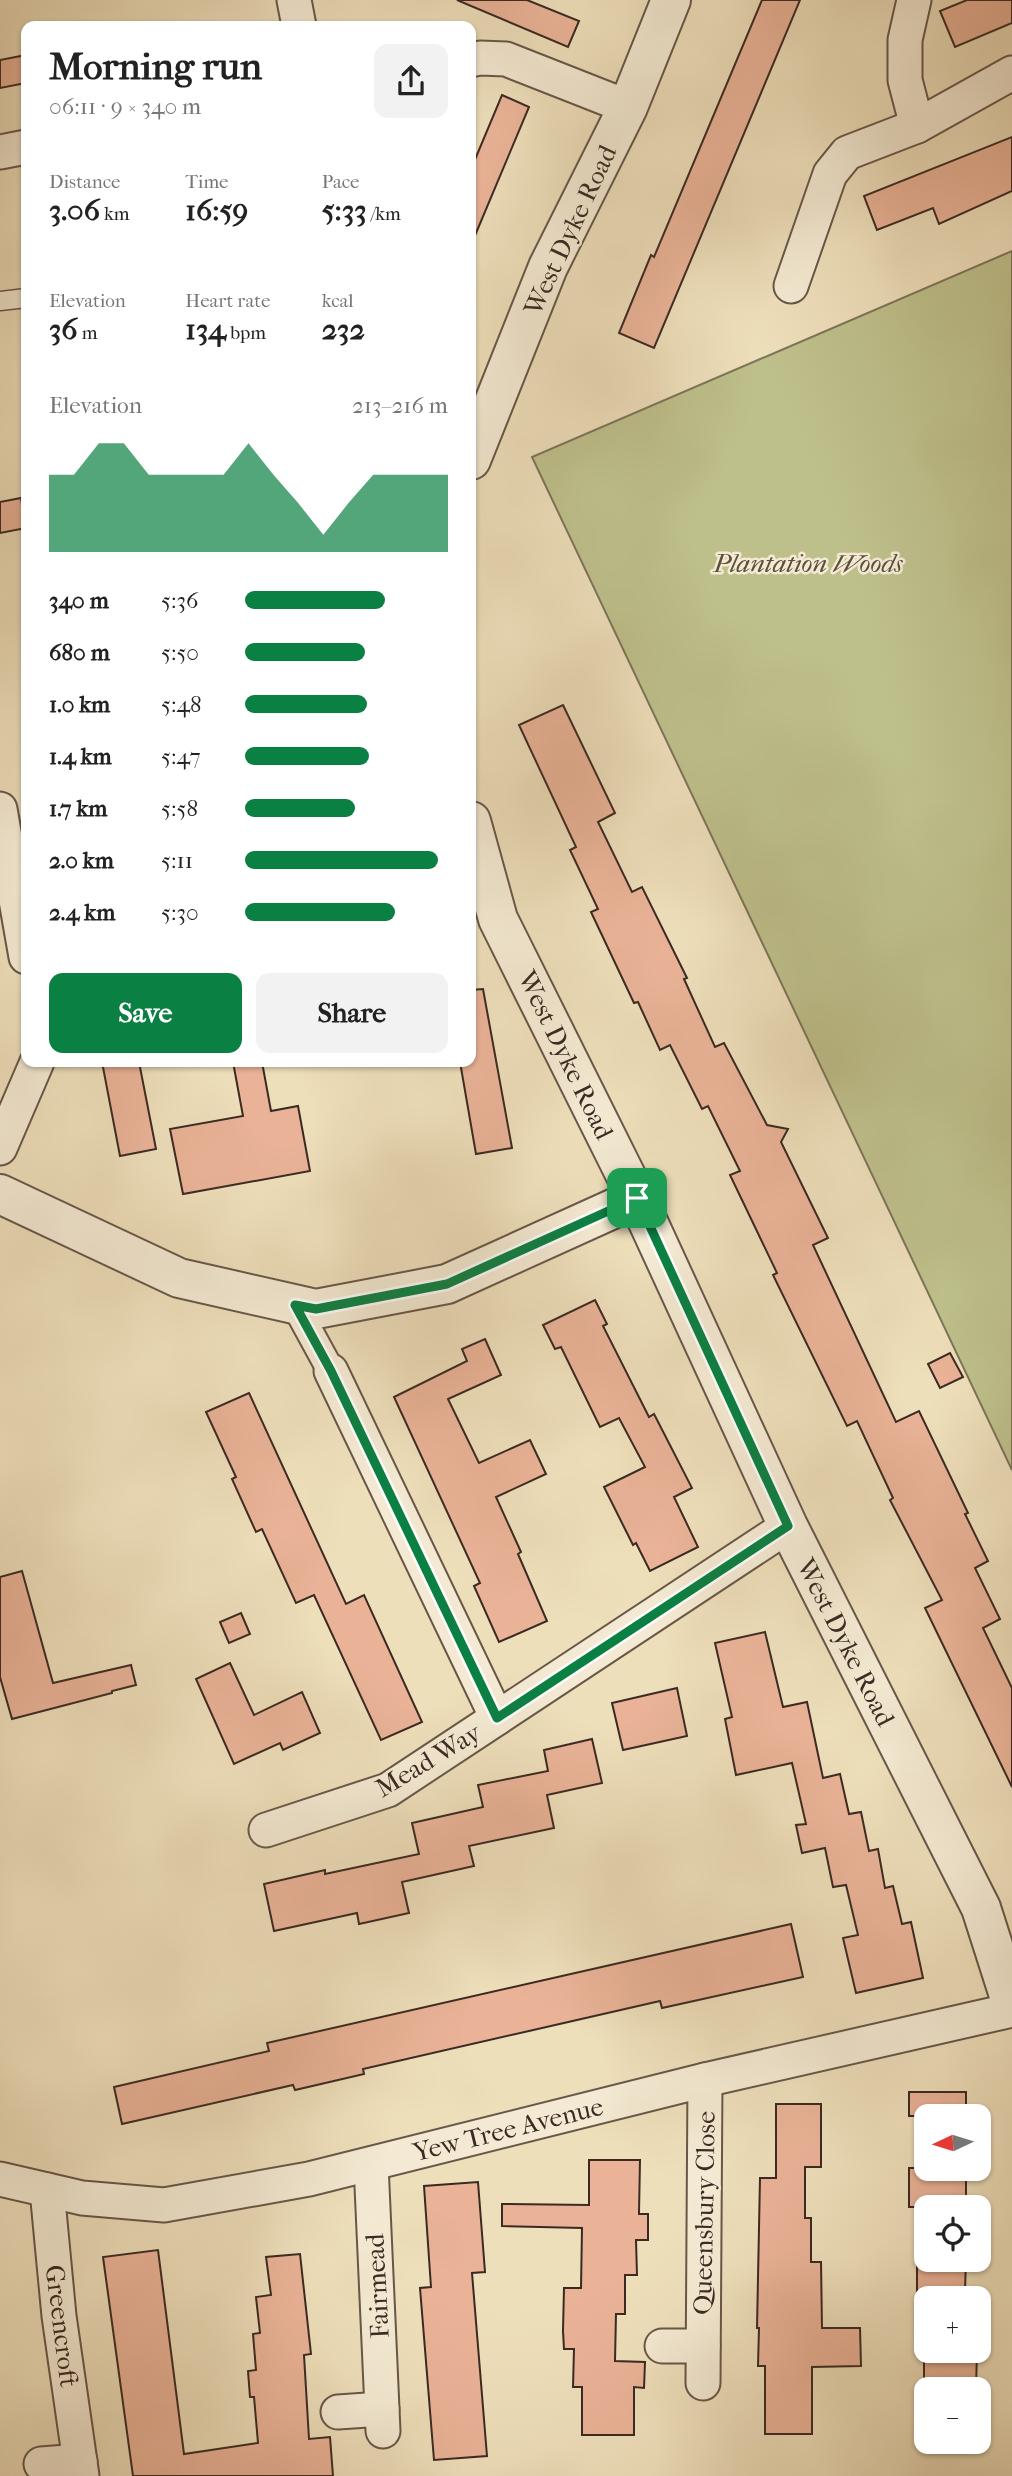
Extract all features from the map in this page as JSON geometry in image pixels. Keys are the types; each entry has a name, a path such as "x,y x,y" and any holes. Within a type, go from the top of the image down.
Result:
{"street":[{"path":"294,0 298,21"},
{"name":"West Dyke Road","path":"476,447 548,267 628,107 671,0"},
{"path":"914,0 905,40 905,80 918,127"},
{"path":"476,59 506,59 628,107"},
{"path":"791,286 830,174 847,153 918,127 1012,73"},
{"path":"0,152 21,148"},
{"path":"0,809 21,929"},
{"name":"West Dyke Road","path":"476,839 498,919 637,1198 788,1526 981,1908 1012,2008"},
{"path":"0,1148 35,1067"},
{"path":"0,1194 179,1278 316,1309 447,1284 637,1198"},
{"path":"295,1305 331,1371 497,1718"},
{"name":"Mead Way","path":"266,1830 388,1790 788,1526"},
{"name":"Yew Tree Avenue","path":"0,2179 82,2198 164,2205 309,2179 705,2080 1012,2008"},
{"name":"Queensbury Close","path":"702,2384 705,2080"},
{"name":"Fairmead","path":"338,2412 383,2420 371,2164"},
{"name":"Greencroft","path":"41,2464 81,2469 59,2316 47,2190"},
{"name":"Queensbury Close","path":"662,2346 703,2346"}],"lane":[{"path":"0,301 21,299"}],"green space":[{"name":"Plantation Woods","path":"1012,251 1012,1470 532,457"}],"building":[{"path":"457,0 527,0 579,21 568,47"},
{"path":"762,0 800,0 654,348 619,333 651,255 654,257"},
{"path":"967,0 1012,0 1012,23 955,47 940,11"},
{"path":"21,56 21,84 0,88 0,60"},
{"path":"502,95 529,107 476,233 476,157"},
{"path":"1012,137 1012,191 939,224 933,208 877,230 864,196"},
{"path":"21,498 21,529 0,533 0,502"},
{"path":"563,705 615,813 598,822 632,892 642,887 687,978 684,979 715,1047 724,1043 767,1125 788,1129 781,1142 828,1238 813,1245 896,1422 919,1411 988,1561 975,1568 1000,1619 983,1628 1012,1688 1012,1787 925,1608 942,1600 890,1500 893,1498 857,1421 847,1426 773,1275 777,1273 730,1175 740,1171 708,1106 702,1109 670,1045 660,1050 638,1002 634,1003 591,912 598,909 570,850 576,847 519,725"},
{"path":"483,989 512,1148 476,1154 461,1067 476,1067 476,990"},
{"path":"103,1067 140,1067 156,1149 120,1156"},
{"path":"234,1067 263,1067 271,1111 298,1106 310,1171 183,1194 170,1129 243,1116"},
{"path":"595,1300 607,1324 603,1326 649,1417 654,1414 692,1488 674,1497 698,1547 650,1571 636,1543 633,1545 604,1487 645,1467 619,1418 600,1427 561,1347 555,1349 543,1325"},
{"path":"485,1339 501,1375 448,1399 479,1463 530,1440 546,1474 496,1497 521,1552 518,1554 547,1621 499,1642 474,1586 480,1583 394,1397 467,1361 462,1349"},
{"path":"950,1353 963,1377 940,1388 928,1364"},
{"path":"249,1393 346,1604 364,1595 422,1722 381,1740 314,1595 296,1603 262,1529 256,1532 232,1479 236,1477 206,1412"},
{"path":"22,1571 53,1683 131,1665 136,1685 12,1719 0,1677 0,1577"},
{"path":"241,1613 250,1634 229,1643 220,1622"},
{"path":"765,1632 783,1707 807,1702 823,1778 840,1774 849,1814 861,1812 869,1851 878,1849 885,1888 893,1886 902,1924 911,1922 923,1978 856,1993 843,1938 858,1935 846,1885 833,1887 825,1848 802,1853 796,1825 806,1824 792,1763 736,1775 725,1719 732,1717 715,1643"},
{"path":"230,1663 254,1715 302,1692 320,1733 283,1750 280,1743 234,1764 196,1679"},
{"path":"677,1688 687,1736 623,1750 612,1703"},
{"path":"592,1739 602,1783 547,1795 554,1828 469,1846 474,1866 402,1882 409,1913 359,1924 357,1913 274,1931 264,1884 325,1870 325,1874 419,1854 412,1823 483,1807 478,1785 548,1771 544,1750"},
{"path":"791,1924 803,1977 662,2008 660,2001 363,2069 364,2074 295,2090 293,2085 122,2124 114,2087 269,2051 267,2043"},
{"path":"909,2092 966,2092 966,2104 914,2104 914,2116 909,2116"},
{"path":"776,2104 821,2104 821,2167 805,2167 805,2218 811,2218 811,2262 821,2262 822,2328 860,2328 861,2366 812,2367 812,2434 765,2434 765,2366 758,2366 757,2328 760,2178 776,2178"},
{"path":"589,2160 640,2160 639,2214 648,2214 648,2240 636,2240 637,2275 625,2275 625,2314 616,2314 615,2361 645,2362 644,2388 634,2387 634,2435 582,2435 582,2387 573,2387 574,2349 564,2349 563,2331 564,2288 581,2288 582,2228 502,2226 502,2204 589,2205"},
{"path":"909,2168 914,2168 914,2181 966,2181 966,2195 914,2195 914,2207 909,2207"},
{"path":"478,2182 485,2272 472,2273 487,2456 434,2460 420,2288 431,2287 424,2186"},
{"path":"158,2250 184,2454 258,2443 254,2397 250,2397 248,2371 256,2370 253,2334 260,2333 256,2297 271,2295 266,2257 300,2254 311,2354 304,2355 309,2439 330,2437 333,2476 133,2476 103,2257"},
{"path":"917,2272 966,2272 965,2286 917,2286"},
{"path":"924,2363 977,2363 976,2377 924,2377"}],"route":[{"path":"637,1198 788,1526 497,1718 331,1371 295,1305 316,1309 447,1284 637,1198"}]}
